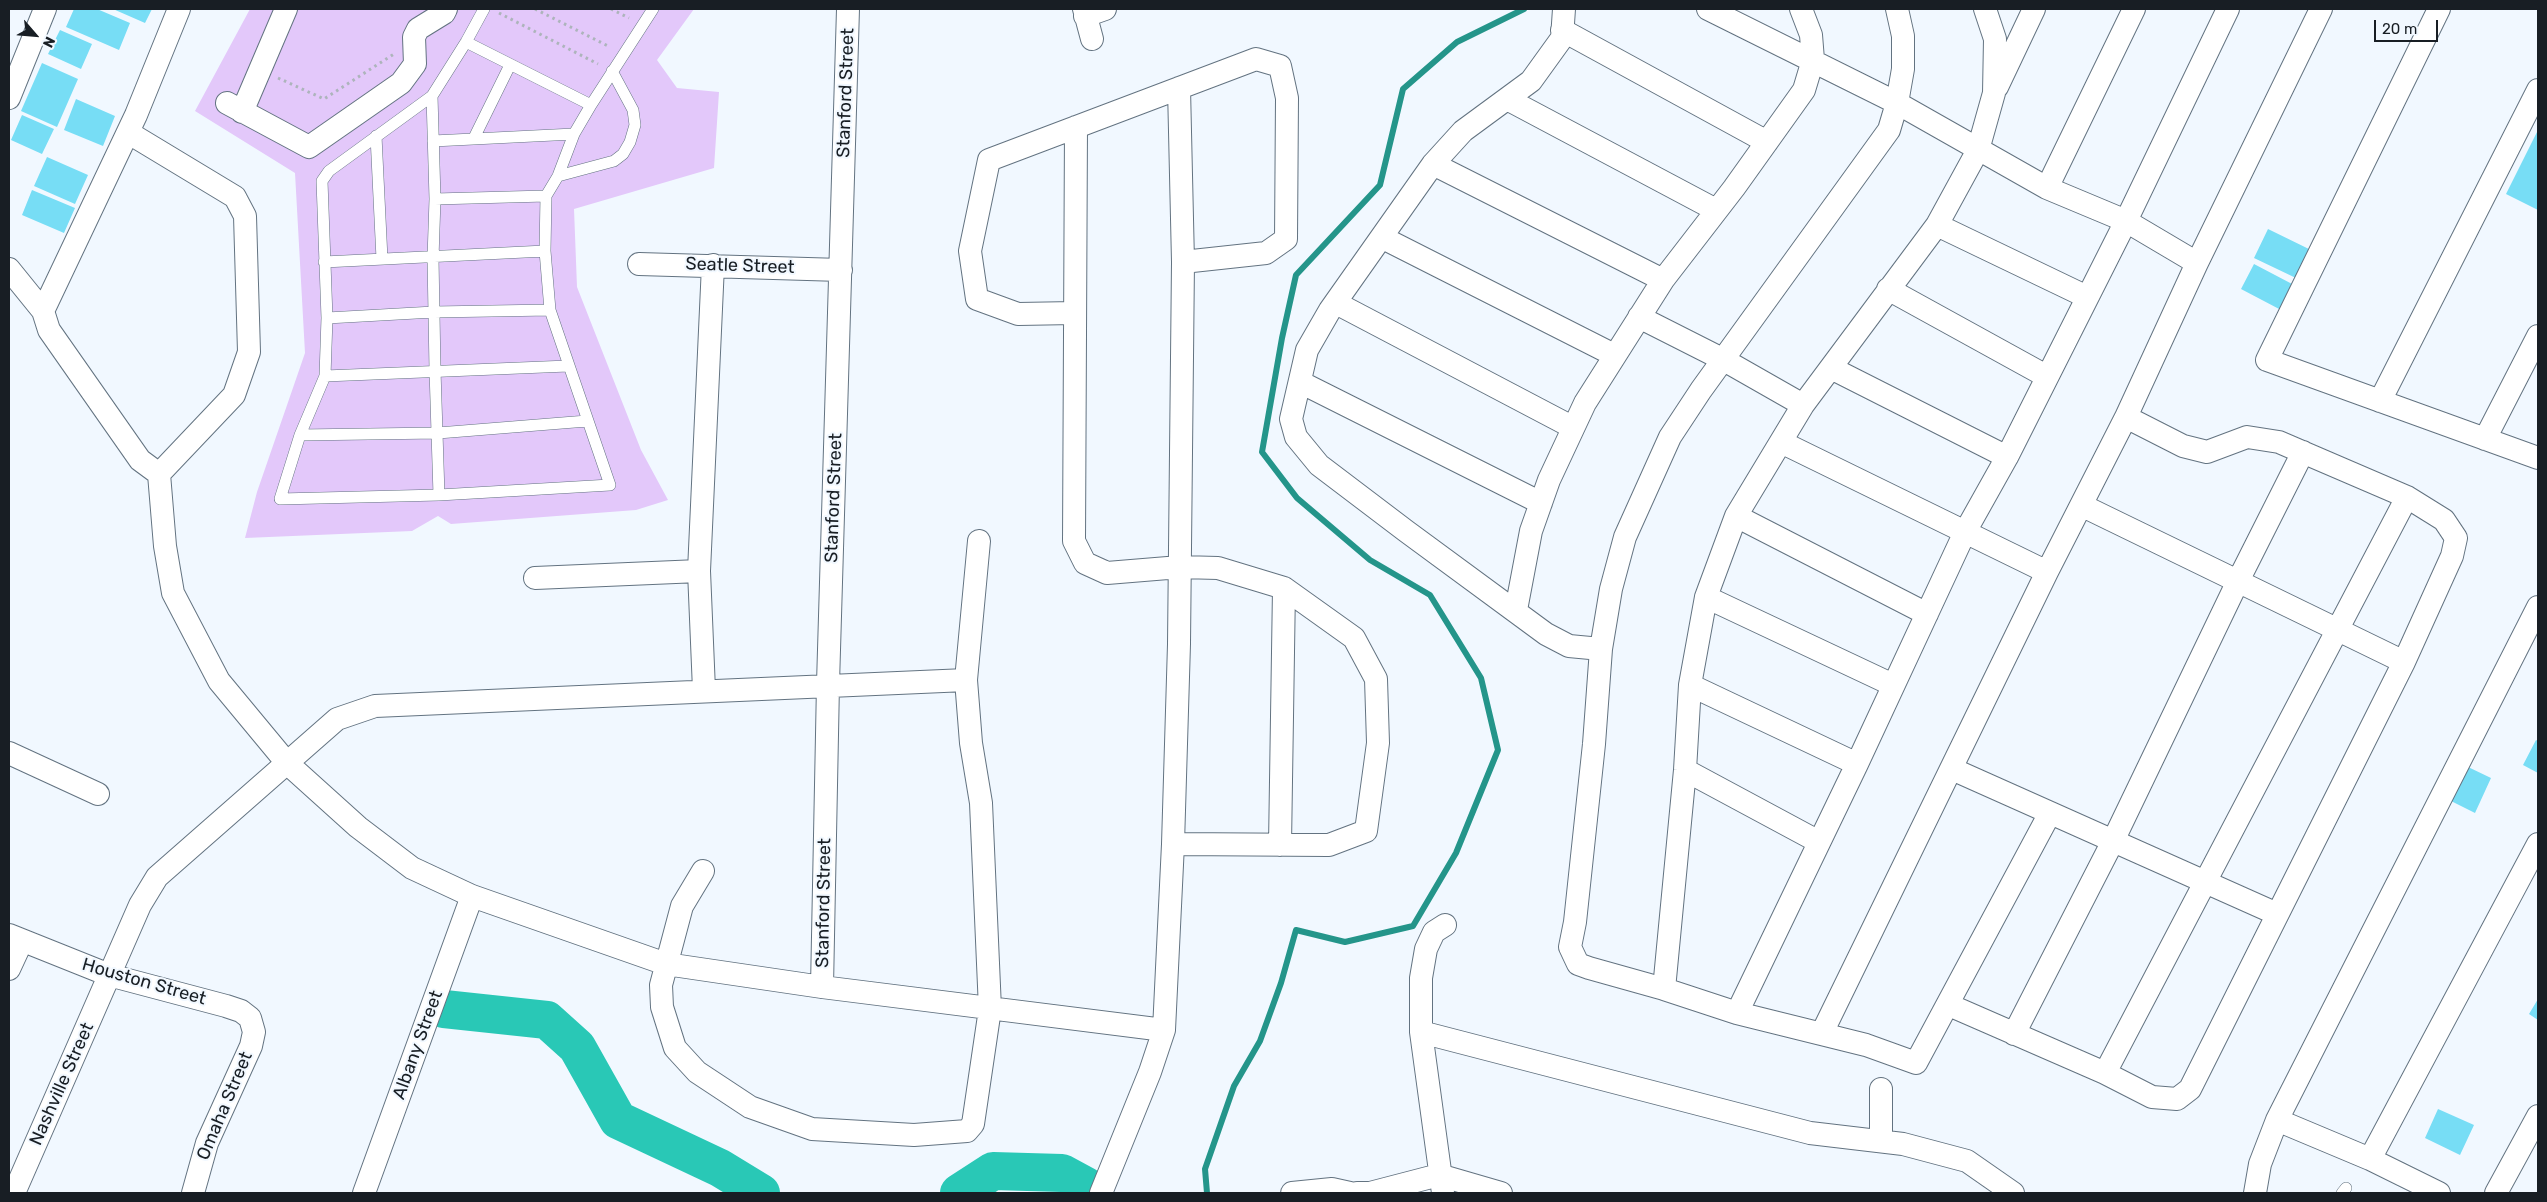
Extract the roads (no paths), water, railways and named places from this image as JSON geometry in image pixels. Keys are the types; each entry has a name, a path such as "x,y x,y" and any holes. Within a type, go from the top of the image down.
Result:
{"street":[{"path":"9,98 45,9"},
{"path":"43,311 128,132 179,9"},
{"path":"286,9 260,70 235,108 308,147 401,84 416,64 414,41 418,29 444,13 446,9"},
{"name":"Stanford Street","path":"822,988 828,684 842,270 848,9"},
{"path":"1708,9 1897,103 2047,188 2126,221 2197,262"},
{"path":"1516,610 1524,560 1541,503 1572,427 1614,355 1662,280 1804,90 1812,60 1810,35 1801,9"},
{"path":"1897,9 1903,36 1903,69 1897,103 1889,130 1701,390 1670,436 1625,537 1611,589 1601,649 1575,922 1570,947 1578,964 1737,1013 1866,1044 1916,1064 2050,813"},
{"path":"1985,9 1995,39 1994,93"},
{"path":"1664,989 1685,770 1690,685 1706,597 1736,516 1803,405 1937,225 1978,150 1994,93 2034,9"},
{"path":"2047,188 2134,9"},
{"path":"1737,1013 1857,764 1965,532 2007,457 2046,376 2126,221 2228,9"},
{"path":"1822,1033 2047,572 2083,506 2197,262 2321,9"},
{"path":"2439,9 2267,360 2538,458"},
{"path":"1092,11 1092,39"},
{"path":"1601,649 1569,646 1546,634 1319,465 1296,437 1291,419 1307,350 1336,303 1433,164 1463,131 1531,81 1562,38 1563,20 1767,142"},
{"path":"1074,313 1018,314 977,299 970,251 989,160 1256,59 1280,66 1287,98 1286,239 1266,253 1183,262"},
{"path":"1100,1193 1150,1072 1164,1030 1173,844 1180,567 1183,262 1179,88"},
{"path":"2380,401 2538,90"},
{"path":"1507,98 1716,210"},
{"path":"1076,127 1074,541 1085,563 1107,573 1180,567 1218,568 1284,588 1354,638 1376,679 1378,743 1366,831 1329,845 1173,844"},
{"path":"128,132 235,197 245,216 249,352 234,395 158,474"},
{"path":"1433,164 1662,280"},
{"path":"1937,225 2087,297"},
{"path":"1383,238 1614,355"},
{"name":"Seatle Street","path":"639,264 842,270"},
{"path":"704,690 699,571 713,265"},
{"path":"9,269 43,311 49,330 140,460 158,474 165,546 173,593 219,681 287,763 358,827 412,868 472,896 666,964 822,988 1164,1030"},
{"path":"1888,289 2046,376"},
{"path":"1336,303 1572,427"},
{"path":"1640,317 1724,360 1803,405"},
{"path":"2485,439 2538,336"},
{"path":"1831,368 2007,457"},
{"path":"1300,382 1541,503"},
{"path":"1949,1005 2105,1073 2152,1097 2177,1099 2190,1089 2404,662 2452,556 2456,538 2444,520 2407,497 2303,452 2279,442 2247,437 2207,452 2183,446 2126,417"},
{"path":"1781,442 2047,572"},
{"path":"2014,1034 2113,841 2238,581 2303,452"},
{"path":"2105,1073 2336,629 2407,497"},
{"path":"2083,506 2404,662"},
{"path":"1736,516 1927,614"},
{"path":"703,871 682,906 661,985 662,1007 675,1048 698,1072 750,1107 812,1129 914,1135 967,1131 974,1124 990,1009 981,803 971,743 966,680 979,541"},
{"path":"535,578 699,571"},
{"path":"1280,845 1284,588"},
{"path":"1706,597 1893,685"},
{"path":"2255,1193 2260,1164 2276,1120 2538,607"},
{"name":"Nashville Street","path":"14,1193 140,905 157,877 337,719 375,706 828,684 966,680"},
{"path":"1690,685 1857,764"},
{"path":"9,753 98,794"},
{"path":"1952,769 2277,914"},
{"path":"1685,770 1819,842"},
{"path":"2370,1159 2538,844"},
{"name":"Albany Street","path":"364,1193 472,896"},
{"path":"1441,1184 1421,1032 1422,963 1434,932 1445,924"},
{"path":"9,970 15,938"},
{"name":"Houston Street","path":"15,938 109,975 226,1006 241,1011 250,1018"},
{"name":"Omaha Street","path":"193,1193 208,1143 250,1046 254,1032 250,1018"},
{"path":"1421,1032 1810,1133 1881,1140 1967,1161 2013,1193"},
{"path":"1881,1089 1881,1140"},
{"path":"2496,1193 2538,1116"},
{"path":"2276,1120 2370,1159 2439,1193"},
{"path":"1357,1193 1441,1184 1501,1193"},
{"path":"1292,1193 1332,1189 1350,1193"}],"lane":[{"path":"484,9 432,96 329,171 322,181 327,318 325,376 300,435 280,499 439,495 610,485 550,310 545,251 546,196 558,176 574,134 590,104 653,9"},
{"path":"466,42 590,104"},
{"path":"474,138 510,65"},
{"path":"558,176 614,161 624,154 630,142 634,125 633,110 612,71"},
{"path":"432,96 435,199 433,258 434,370 439,495"},
{"path":"434,141 574,134"},
{"path":"376,136 382,260"},
{"path":"435,199 546,196"},
{"path":"324,262 545,251"},
{"path":"327,318 434,312 550,310"},
{"path":"325,376 434,370 568,366"},
{"path":"300,435 438,433 587,421"}],"waterway":[{"path":"1207,1193 1205,1169 1234,1086 1260,1041 1281,983 1296,930 1345,942 1413,926 1456,853 1498,750 1481,678 1430,595 1370,560 1297,498 1262,452 1282,338 1296,275 1380,185 1403,89 1457,42 1524,9"},
{"path":"444,1009 547,1020 577,1047 618,1120 720,1168 761,1193"},
{"path":"959,1193 993,1171 1062,1173 1086,1186"}]}
